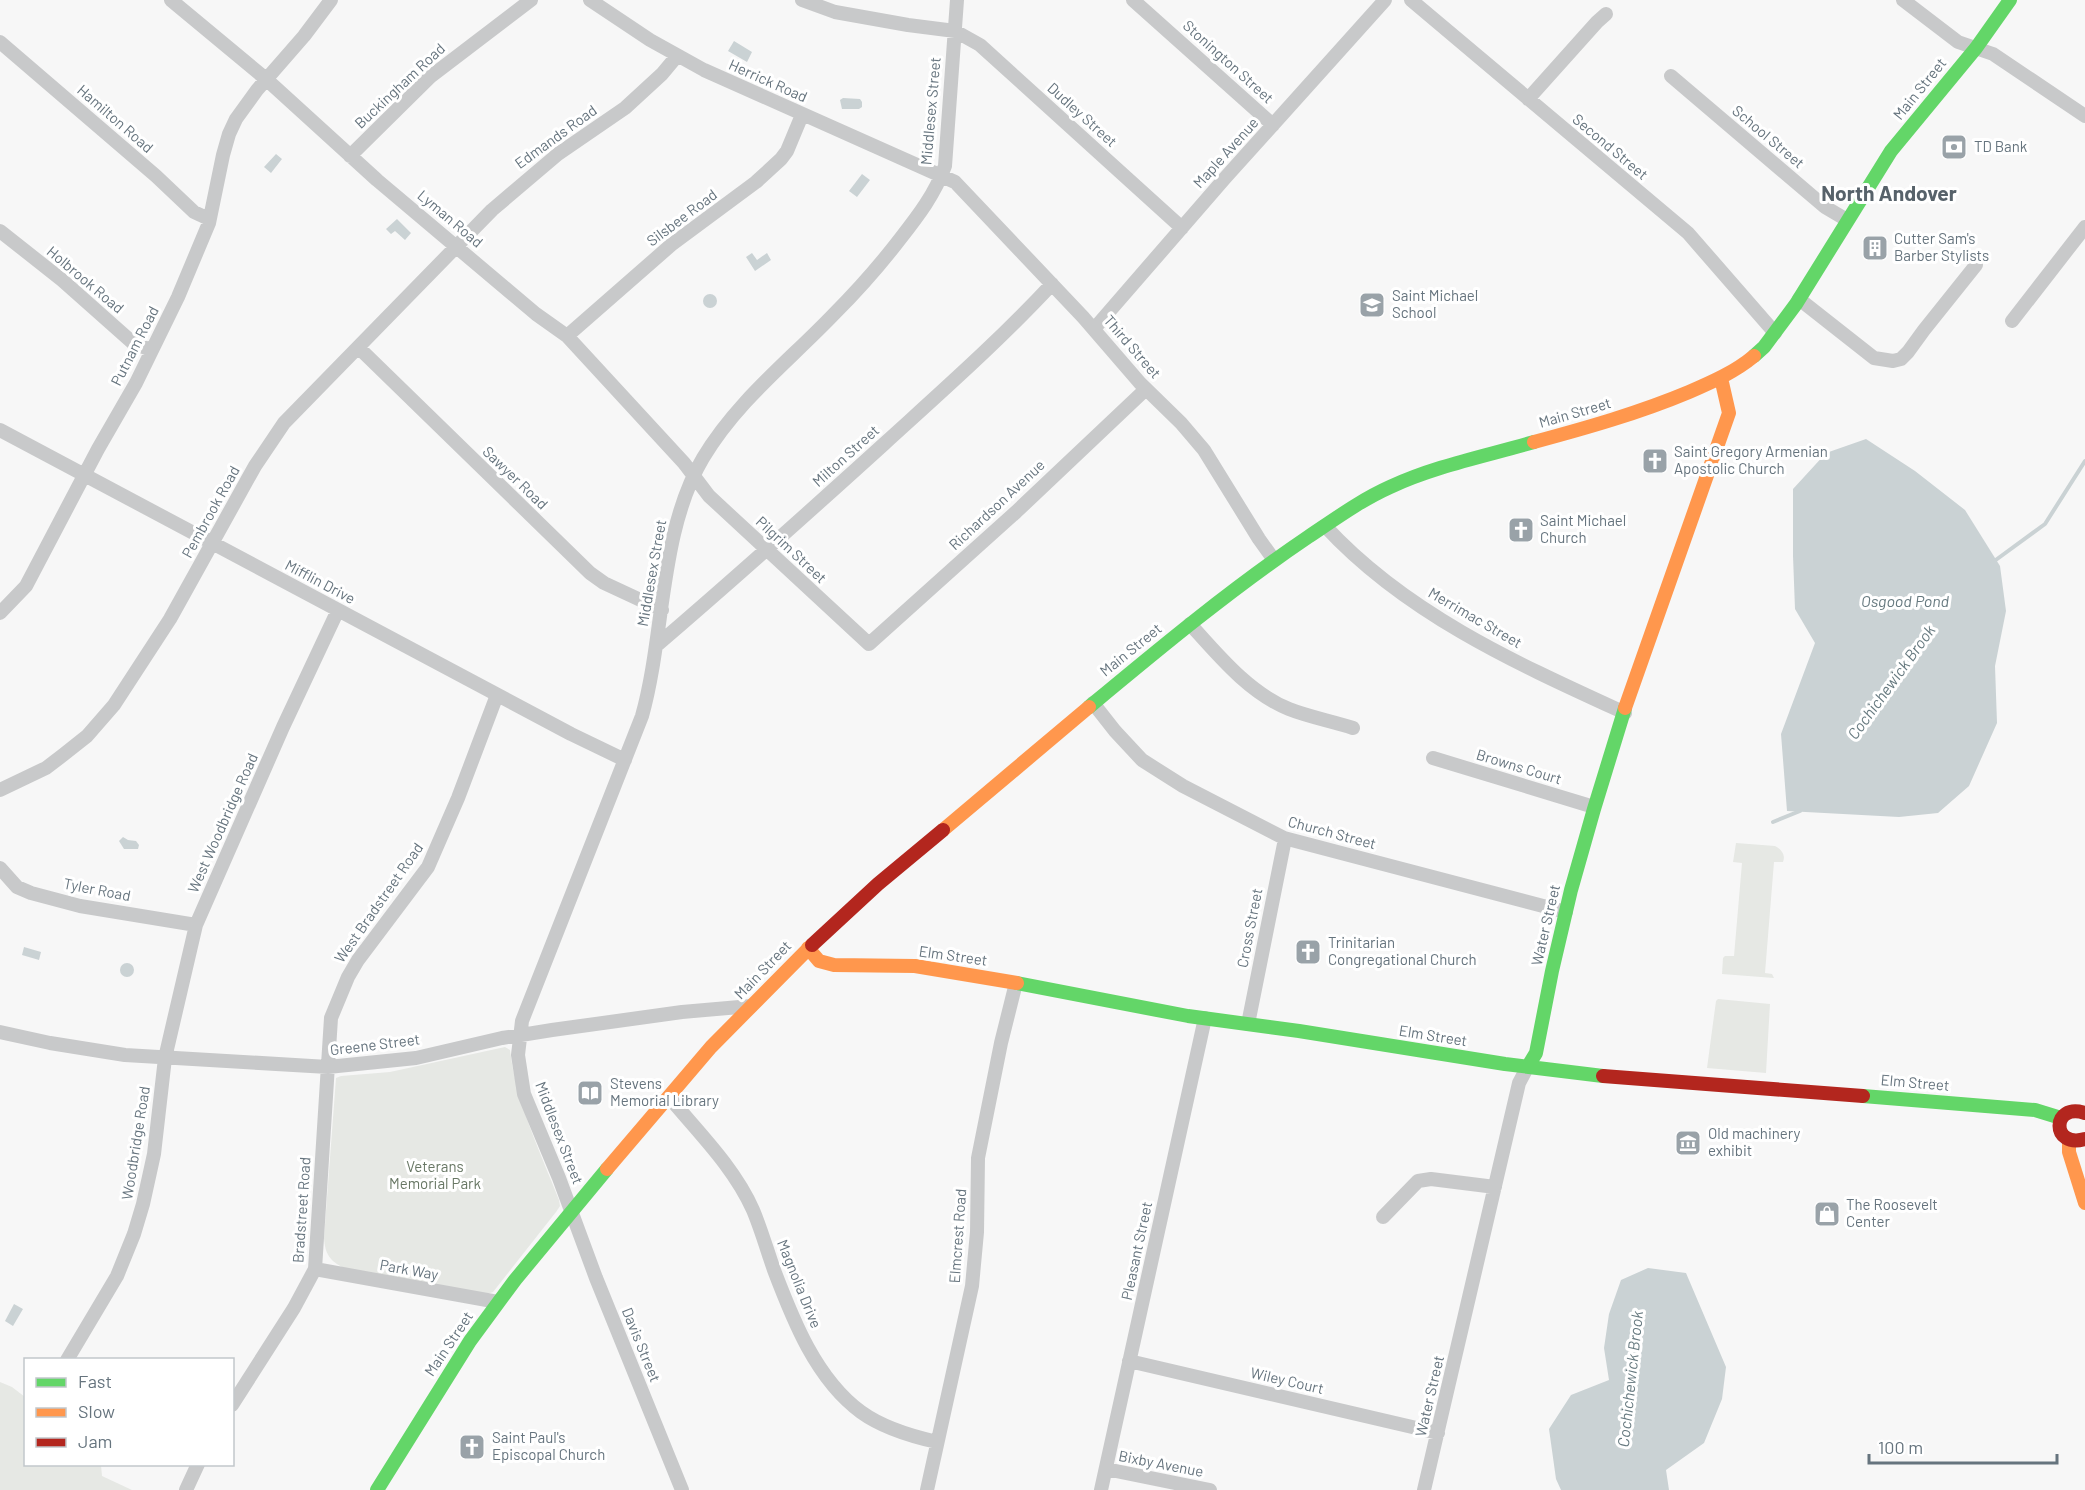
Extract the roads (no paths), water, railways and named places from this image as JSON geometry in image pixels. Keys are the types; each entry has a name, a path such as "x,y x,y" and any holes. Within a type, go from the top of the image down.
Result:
{"main road":[{"name":"Main Street","path":"377,1490 446,1377 498,1302 571,1211 711,1047 808,948 878,884 1190,624 1274,560 1362,501 1405,480 1481,456 1606,422 1669,400 1721,378 1752,358 1764,347 1799,299 1892,151 1976,48 2010,0"},
{"name":"Water Street","path":"1528,1066 1536,1053 1566,912 1611,751 1729,413 1721,378"},
{"name":"Elm Street","path":"808,948 819,961 834,965 915,966 1016,982 1205,1018 1505,1064 1582,1074 2035,1110 2061,1118"},
{"path":"2085,1113 2080,1110 2069,1110 2061,1118 2059,1128 2061,1134 2069,1141 2085,1139"},
{"path":"2069,1141 2068,1152 2085,1203"}],"street":[{"name":"Lyman Road","path":"171,0 266,79 350,156 536,314 567,336 684,463 694,477"},
{"name":"Putnam Road","path":"0,613 26,586 84,475 136,383 178,297 202,242 229,134 246,104 304,36 331,0"},
{"name":"Buckingham Road","path":"350,156 430,77 531,0"},
{"name":"Herrick Road","path":"590,0 677,56 802,115 942,176"},
{"path":"802,0 835,12 955,31"},
{"name":"Middlesex Street","path":"571,1211 524,1094 518,1055 519,1035 522,1020 625,760 650,689 681,508 703,458 738,410 834,315 892,249 922,210 942,176 947,150 957,0"},
{"name":"Stonington Street","path":"1133,0 1273,125"},
{"name":"Maple Avenue","path":"1094,329 1385,0"},
{"name":"Second Street","path":"1411,0 1688,233 1775,333"},
{"path":"1903,0 1958,42 1993,54 2085,116"},
{"path":"1528,99 1606,14"},
{"name":"Dudley Street","path":"955,31 980,45 1182,228"},
{"name":"Hamilton Road","path":"0,42 156,176 194,212 209,219"},
{"name":"Edmands Road","path":"456,246 525,181 558,154 631,102 662,74 677,56"},
{"name":"School Street","path":"1671,76 1825,207 1847,220"},
{"name":"Silsbee Road","path":"567,336 671,245 756,182 781,159 802,115"},
{"name":"Third Street","path":"942,176 955,182 967,193 1094,329 1146,389 1181,423 1206,453 1274,560"},
{"path":"2012,321 2085,227"},
{"name":"Holbrook Road","path":"0,231 69,286 133,343 151,350"},
{"name":"Pembrook Road","path":"0,790 46,768 87,736 114,705 150,653 214,544 255,466 284,423 456,246"},
{"path":"1799,299 1874,358 1893,361 1901,359 1908,352 1976,265"},
{"name":"Milton Street","path":"656,646 768,550 923,410 1022,317 1052,284"},
{"name":"Sawyer Road","path":"359,348 590,573 604,583 663,610"},
{"name":"Richardson Avenue","path":"869,644 1016,512 1146,389"},
{"name":"Mifflin Drive","path":"0,430 571,734 625,760"},
{"name":"Pilgrim Street","path":"694,477 709,496 869,644"},
{"name":"Merrimac Street","path":"1325,526 1356,556 1427,611 1517,662 1625,713"},
{"name":"West Woodbridge Road","path":"165,1059 196,925 283,727 338,610"},
{"path":"1190,624 1233,670 1274,702 1290,710 1353,728"},
{"name":"West Bradstreet Road","path":"328,1067 331,1018 348,977 385,923 428,867 458,798 497,694"},
{"name":"Church Street","path":"1093,703 1115,731 1150,766 1183,786 1285,839 1566,912"},
{"name":"Browns Court","path":"1433,758 1594,807"},
{"name":"Cross Street","path":"1248,1024 1285,839"},
{"name":"Tyler Road","path":"0,868 18,887 31,893 80,906 196,925"},
{"name":"Elmcrest Road","path":"927,1490 972,1286 977,1232 978,1158 1016,982"},
{"name":"Greene Street","path":"0,1032 29,1039 165,1059 328,1067 416,1058 519,1035 672,1014 752,1006"},
{"name":"Pleasant Street","path":"1101,1490 1205,1018"},
{"name":"Woodbridge Road","path":"68,1358 117,1275 134,1234 154,1154 165,1059"},
{"name":"Water Street","path":"1424,1490 1519,1083 1528,1066"},
{"name":"Bradstreet Road","path":"234,1402 294,1308 315,1269 328,1067"},
{"name":"Magnolia Drive","path":"669,1097 718,1156 742,1190 752,1209 803,1339 831,1383 860,1411 874,1420 913,1437 936,1442"},
{"path":"1383,1217 1418,1181 1431,1179 1495,1187"},
{"name":"Davis Street","path":"571,1211 682,1490"},
{"name":"Park Way","path":"315,1269 498,1302"},
{"name":"Wiley Court","path":"1129,1361 1438,1433"},
{"path":"186,1490 197,1466"},
{"name":"Bixby Avenue","path":"1106,1469 1210,1490"}],"water":[{"path":"734,41 752,52 747,62 728,51"},
{"path":"843,98 860,99 862,107 842,109 840,100"},
{"path":"276,154 282,159 271,173 264,167"},
{"path":"862,174 870,180 857,197 849,191"},
{"path":"397,219 411,233 405,240 395,231 391,234 386,229"},
{"path":"752,253 757,260 767,253 771,260 755,271 746,257"},
{"path":"710,294 715,296 717,301 715,306 710,308 705,306 703,301 705,296"},
{"name":"Osgood Pond","path":"1866,439 1915,471 1965,510 2000,566 2006,611 1995,666 1997,723 1969,786 1938,813 1899,817 1787,811 1781,734 1815,643 1795,609 1793,489 1826,453"},
{"path":"123,837 136,841 139,845 138,849 124,849 119,841"},
{"path":"24,947 41,952 39,960 22,955"},
{"path":"127,963 132,965 134,970 132,975 127,977 122,975 120,970 122,965"},
{"path":"1648,1268 1686,1273 1726,1367 1722,1399 1704,1443 1666,1470 1669,1490 1561,1490 1556,1479 1549,1429 1571,1395 1609,1380 1604,1348 1609,1314 1621,1280"},
{"path":"14,1304 23,1309 13,1326 5,1321"}],"waterway":[{"name":"Cochichewick Brook","path":"1993,562 2045,524 2085,461"},
{"name":"Cochichewick Brook","path":"1773,822 1800,811"}],"place":[{"name":"TD Bank","path":"1954,147"},
{"name":"Cutter Sam's Barber Stylists","path":"1875,248"},
{"name":"Saint Michael School","path":"1372,305"},
{"name":"Saint Gregory Armenian Apostolic Church","path":"1655,461"},
{"name":"Saint Michael Church","path":"1521,530"},
{"name":"Trinitarian Congregational Church","path":"1308,952"},
{"name":"Stevens Memorial Library","path":"590,1093"},
{"name":"Old machinery exhibit","path":"1688,1143"},
{"name":"The Roosevelt Center","path":"1827,1214"},
{"name":"Saint Paul's Episcopal Church","path":"472,1447"}],"district":[{"name":"North Andover","path":"1889,194"}],"park label":[{"name":"Veterans Memorial Park","path":"435,1176"}]}
